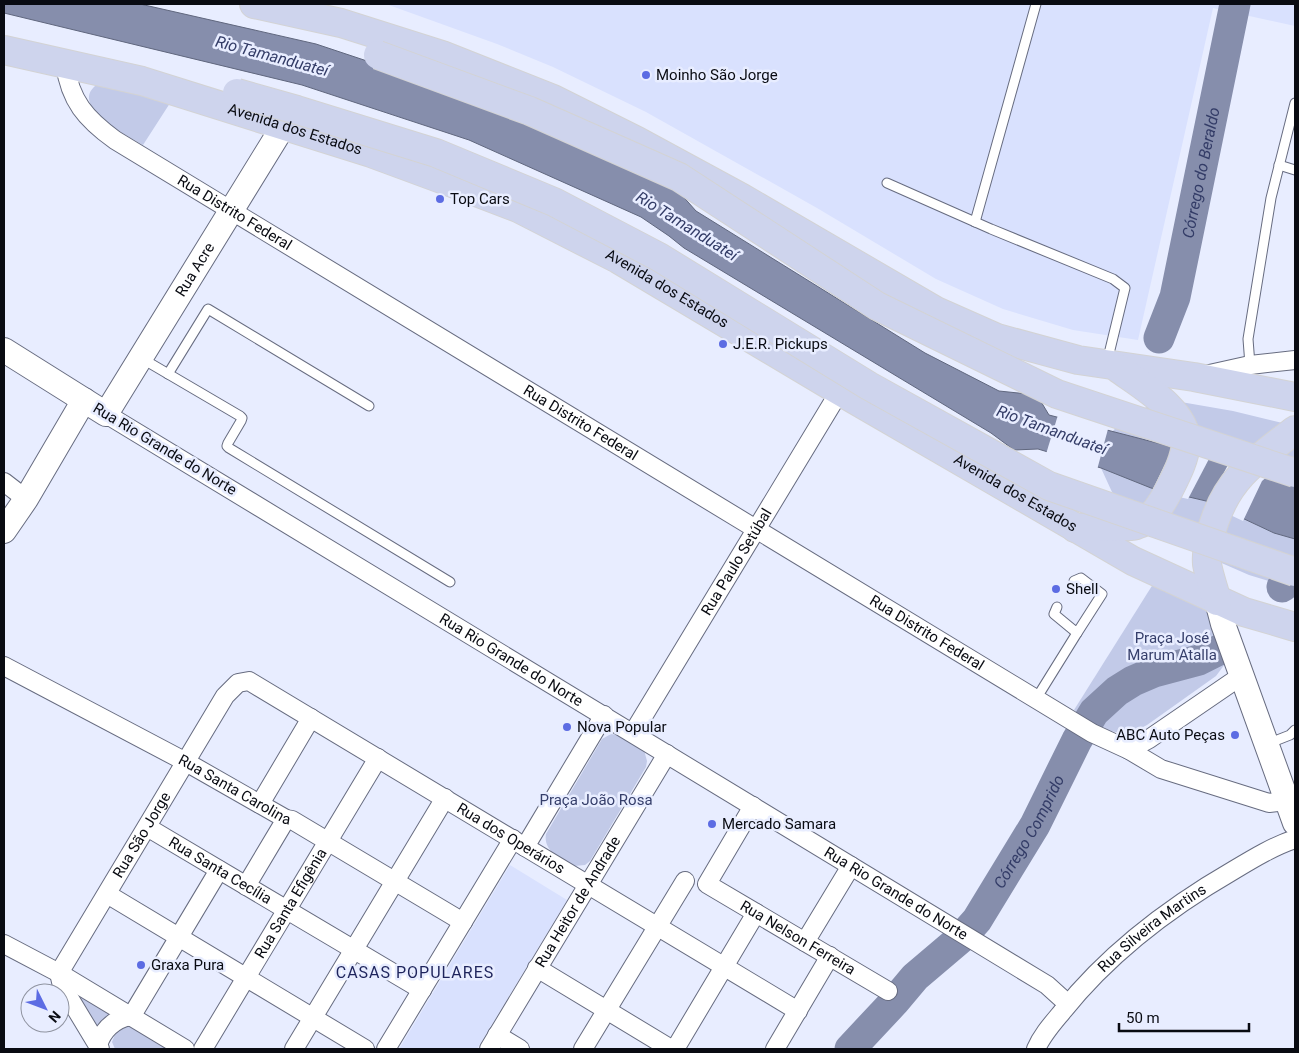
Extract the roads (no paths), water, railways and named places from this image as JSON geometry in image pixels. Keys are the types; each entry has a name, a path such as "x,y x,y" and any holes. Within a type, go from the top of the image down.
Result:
{"highway":[{"path":"254,4 340,23 442,56 553,100 713,181 936,311 997,338 1078,360 1194,377 1295,397"},
{"path":"286,12 325,32 378,55 530,111 679,177 877,306 1057,394 1295,473"},
{"name":"Avenida dos Estados","path":"4,50 142,81 379,156 518,208 618,259 838,390 1133,561 1217,601 1288,626"},
{"name":"Avenida dos Estados","path":"142,81 184,80 297,110 436,153 554,202 660,257 869,386 1049,486 1295,572"},
{"path":"1075,528 1136,526 1149,518 1159,507 1169,489 1185,451 1186,440 1182,427 1172,411 1153,393 1111,366"},
{"path":"1217,601 1208,565 1207,549 1216,514 1226,493 1237,477 1258,457 1294,433"},
{"path":"1208,565 1254,606 1288,626"}],"street":[{"name":"Rua Distrito Federal","path":"65,64 68,82 77,104 100,129 115,140 1036,699 1086,729 1129,750 1161,769 1269,803 1286,801"},
{"name":"Rua Acre","path":"106,414 284,126"},
{"name":"Rua Rio Grande do Norte","path":"4,350 106,414 1047,985 1068,1004"},
{"path":"1194,377 1250,364 1295,360"},
{"name":"Rua Paulo Setúbal","path":"633,733 757,530 835,399 838,390"},
{"path":"4,531 26,499 84,400"},
{"path":"4,482 26,499"},
{"path":"1217,601 1222,624 1295,823"},
{"name":"Rua Santa Carolina","path":"4,666 186,762 286,819 292,820 463,922"},
{"path":"1129,750 1149,739 1241,676"},
{"name":"Rua dos Operários","path":"225,696 238,682 249,682 798,1011"},
{"name":"Rua São Jorge","path":"59,973 225,696"},
{"path":"386,1049 463,922 519,843 604,715"},
{"path":"260,804 311,718"},
{"name":"Rua Heitor de Andrade","path":"493,1042 667,754"},
{"name":"Rua Santa Efigênia","path":"203,1049 378,758"},
{"path":"294,1049 445,798"},
{"name":"Rua Nelson Ferreira","path":"753,806 707,884 888,991"},
{"path":"246,886 286,819"},
{"name":"Rua Santa Cecília","path":"147,827 422,990"},
{"name":"Rua Silveira Martins","path":"1036,1045 1068,1004 1107,963 1163,917 1192,895 1250,860 1295,839"},
{"path":"805,942 851,866"},
{"path":"99,1047 100,1037 106,1028 122,1018 130,1016 219,870"},
{"path":"583,1049 685,881"},
{"path":"107,894 365,1049"},
{"path":"675,1049 756,913"},
{"path":"4,944 59,973 185,1049"},
{"path":"775,1049 830,956"},
{"path":"537,968 671,1049"},
{"path":"59,973 62,986 99,1047"},
{"path":"493,1042 520,1049"}],"lane":[{"path":"975,222 1036,4"},
{"path":"1250,364 1248,339 1271,198 1295,102"},
{"path":"1279,165 1295,170"},
{"path":"887,183 1113,279 1125,288 1111,366"},
{"path":"168,374 208,309 369,406"},
{"path":"140,358 242,418 228,443 229,448 450,582"},
{"path":"1036,699 1102,594 1081,578 1074,581"},
{"path":"1057,607 1054,614 1077,633"},
{"path":"1267,744 1290,735 1295,730"}],"water":[{"name":"Rio Tamanduateí","path":"4,4 140,4 316,44 490,102 660,179 680,193 696,211 925,353 999,391 1037,395 1049,415 1161,444 1295,486 1295,539 1274,533 1206,501 1151,488 1101,468 1038,449 1014,450 991,433 684,248 641,217 469,140 302,85 4,13"}],"waterway":[{"name":"Córrego do Beraldo","path":"1159,338 1175,297 1235,4"},
{"name":"Córrego Comprido","path":"1282,587 1295,577"},
{"name":"Córrego Comprido","path":"850,1049 915,977 961,938 977,920 1035,825 1077,740 1094,712 1117,691 1133,681 1154,672 1199,660 1223,648"}],"place":[{"name":"Moinho São Jorge","path":"646,75"},
{"name":"Top Cars","path":"440,199"},
{"name":"J.E.R. Pickups","path":"723,344"},
{"name":"Shell","path":"1056,589"},
{"name":"Nova Popular","path":"567,727"},
{"name":"ABC Auto Peças","path":"1235,735"},
{"name":"Mercado Samara","path":"712,824"},
{"name":"Graxa Pura","path":"141,965"}],"district":[{"name":"CASAS POPULARES","path":"415,972"}],"park label":[{"name":"Praça José Marum Atalla","path":"1172,646"},
{"name":"Praça João Rosa","path":"596,800"}]}
